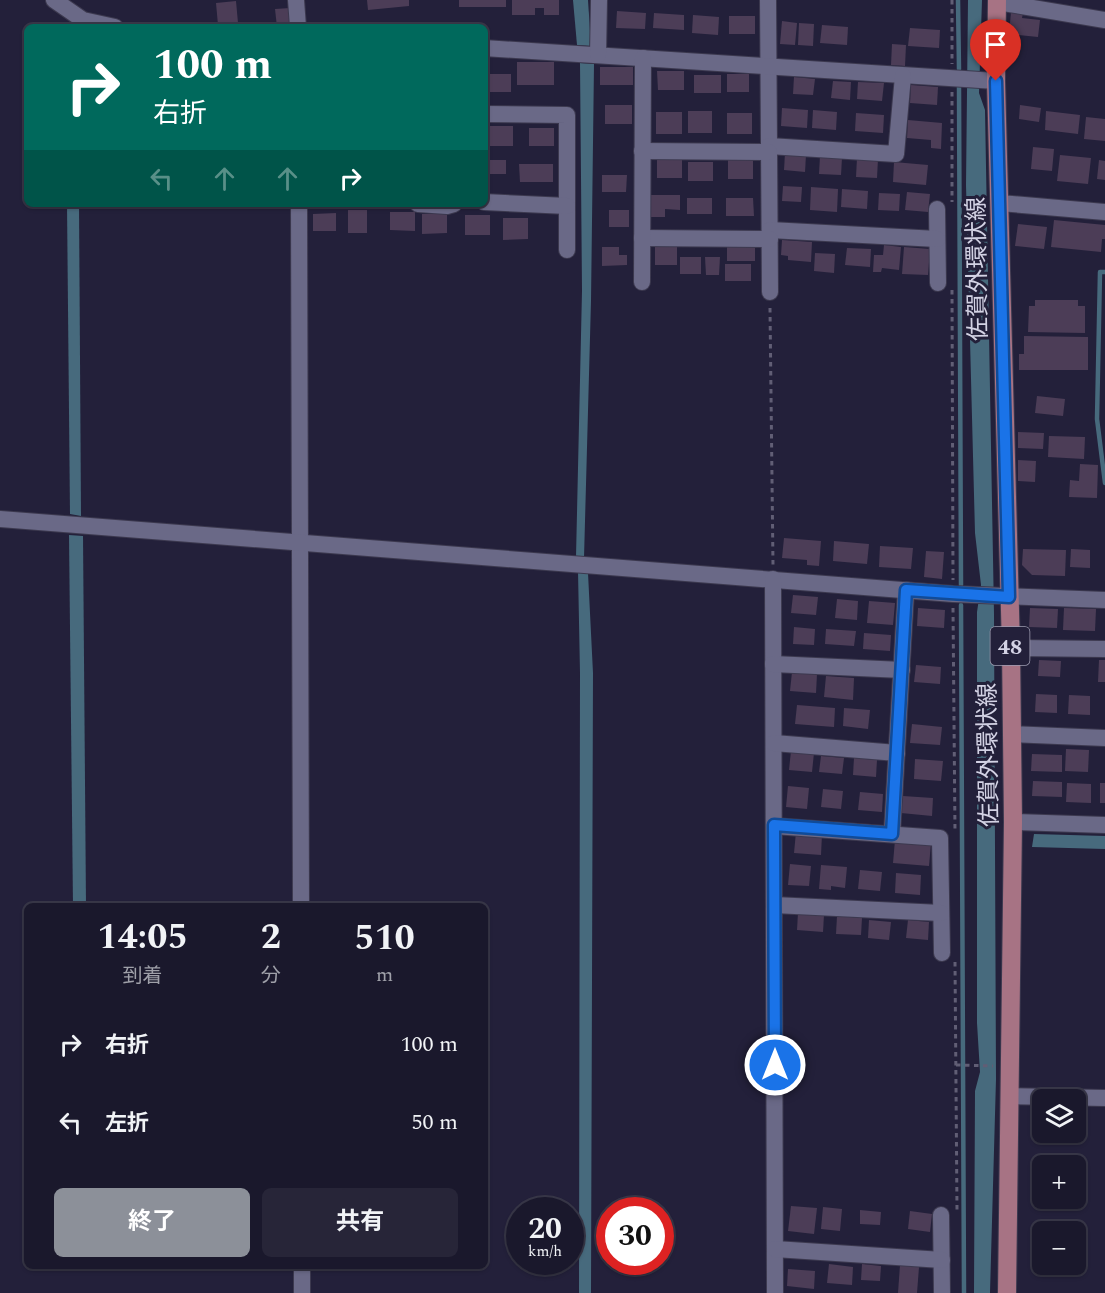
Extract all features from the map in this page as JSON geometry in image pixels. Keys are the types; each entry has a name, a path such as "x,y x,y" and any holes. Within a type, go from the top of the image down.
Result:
{"main road":[{"name":"佐賀外環状線","path":"997,1 990,81 1000,203 1006,597 1011,648 1013,822 1007,1293"}],"street":[{"path":"54,0 83,20 101,24"},
{"path":"296,0 298,24"},
{"path":"598,55 599,0"},
{"path":"768,0 770,292"},
{"path":"997,1 1105,20"},
{"path":"488,48 990,81"},
{"path":"642,282 643,58"},
{"path":"642,151 769,149 896,154 903,76"},
{"path":"488,114 567,115 567,250"},
{"path":"488,202 567,206"},
{"path":"1000,203 1105,212"},
{"path":"299,207 301,903"},
{"path":"944,210 937,239 945,283"},
{"path":"642,238 770,235 937,239"},
{"path":"0,519 953,594 1105,600"},
{"path":"773,579 775,1293"},
{"path":"892,834 906,590"},
{"path":"1011,648 1105,650"},
{"path":"773,664 902,670"},
{"path":"1012,734 1105,738"},
{"path":"774,743 897,753"},
{"path":"1013,822 1105,825"},
{"path":"774,825 940,838 941,913 949,956"},
{"path":"774,905 941,913"},
{"path":"1009,1096 1105,1098"},
{"path":"941,1215 942,1293"},
{"path":"775,1249 942,1260"},
{"path":"302,1269 302,1293"}],"path":[{"path":"944,210 959,79 952,0"},
{"path":"945,283 953,594 955,841"},
{"path":"770,292 773,579"},
{"path":"949,956 956,1065 957,1221"},
{"path":"956,1065 1009,1066"}],"water":[{"path":"573,0 588,0 591,46 577,45"},
{"path":"968,0 982,0 979,93 985,110 994,614 996,1079 990,1293 974,1293 975,1091 980,1072 977,1023 977,612 981,585 975,533 966,185"},
{"path":"580,63 594,64 584,558 576,557 582,291"},
{"path":"67,207 79,207 81,516 70,514"},
{"path":"69,535 83,536 86,903 73,903"},
{"path":"578,571 588,573 593,673 591,1293 579,1293 579,1275 584,1275 584,1197 579,1197 580,673"},
{"path":"1034,834 1105,836 1105,849 1032,847"}],"building":[{"path":"367,0 409,0 409,6 368,10"},
{"path":"459,0 506,0 506,7 459,7"},
{"path":"512,0 559,0 559,15 544,15 544,8 535,8 535,15 512,15"},
{"path":"236,1 238,23 218,24 216,3"},
{"path":"290,8 292,24 277,24 275,9"},
{"path":"617,11 646,13 645,29 616,28"},
{"path":"1011,12 1023,13 1022,18 1040,20 1038,37 1009,34"},
{"path":"654,13 684,15 684,30 653,28"},
{"path":"693,15 719,17 718,35 692,33"},
{"path":"729,16 755,16 755,34 729,34"},
{"path":"782,21 797,23 795,45 780,44"},
{"path":"799,23 814,24 813,46 798,45"},
{"path":"822,25 848,27 847,45 820,43"},
{"path":"910,28 940,30 939,48 908,46"},
{"path":"892,44 906,45 905,66 891,65"},
{"path":"517,62 554,62 554,85 517,85"},
{"path":"600,67 633,67 633,85 600,85"},
{"path":"657,71 684,71 684,90 658,90"},
{"path":"488,74 511,74 511,92 488,92"},
{"path":"727,74 749,74 749,92 727,92"},
{"path":"694,75 721,75 721,93 694,93"},
{"path":"794,77 815,79 813,95 793,94"},
{"path":"833,81 851,82 850,100 831,98"},
{"path":"858,82 884,83 882,101 857,99"},
{"path":"911,85 938,87 937,105 910,103"},
{"path":"605,105 632,105 632,124 605,124"},
{"path":"1020,105 1041,108 1039,122 1019,119"},
{"path":"782,108 808,110 807,128 781,126"},
{"path":"813,110 837,112 836,130 812,128"},
{"path":"688,111 712,111 712,133 688,133"},
{"path":"1046,111 1080,115 1078,134 1045,130"},
{"path":"656,112 682,112 682,134 656,134"},
{"path":"727,113 752,113 752,134 727,134"},
{"path":"856,113 884,115 883,133 855,131"},
{"path":"1086,117 1105,119 1105,141 1084,139"},
{"path":"908,120 942,123 941,149 931,148 931,140 907,138"},
{"path":"488,126 513,126 513,146 488,146"},
{"path":"529,128 554,128 554,146 529,146"},
{"path":"1033,147 1054,149 1052,171 1031,169"},
{"path":"785,153 806,155 805,172 784,170"},
{"path":"1060,155 1091,158 1088,184 1057,181"},
{"path":"820,156 842,158 841,175 819,174"},
{"path":"857,158 878,159 877,178 856,177"},
{"path":"728,159 753,159 753,179 728,179"},
{"path":"488,160 506,160 506,174 488,174"},
{"path":"657,160 682,160 682,178 657,178"},
{"path":"1099,160 1105,161 1105,180 1097,179"},
{"path":"688,162 713,162 713,181 688,181"},
{"path":"894,162 928,165 926,185 893,182"},
{"path":"519,164 553,164 553,182 520,182"},
{"path":"602,175 627,175 626,192 602,192"},
{"path":"783,186 802,187 801,202 782,201"},
{"path":"811,187 838,189 837,212 810,210"},
{"path":"842,189 868,191 867,209 841,207"},
{"path":"907,192 930,194 928,212 905,210"},
{"path":"879,193 900,194 899,211 878,210"},
{"path":"651,195 680,195 680,210 665,209 665,217 651,217"},
{"path":"687,198 712,198 712,214 687,214"},
{"path":"726,198 753,198 754,216 726,216"},
{"path":"348,210 367,210 367,233 348,233"},
{"path":"609,210 629,210 629,227 609,227"},
{"path":"390,212 415,212 415,231 390,230"},
{"path":"336,213 336,231 313,231 313,214"},
{"path":"422,214 447,214 447,233 422,234"},
{"path":"465,215 490,215 490,235 465,235"},
{"path":"503,218 528,218 528,239 503,240"},
{"path":"1054,220 1105,225 1105,239 1102,239 1101,252 1051,247"},
{"path":"1018,224 1047,227 1044,249 1015,246"},
{"path":"782,240 812,242 811,262 788,260 788,256 781,255"},
{"path":"727,244 755,244 755,261 727,261"},
{"path":"884,245 901,247 899,270 882,268 881,272 873,272 874,255 883,255"},
{"path":"602,247 619,247 619,255 627,255 627,265 602,266"},
{"path":"655,247 677,247 677,265 655,265"},
{"path":"904,247 930,249 928,275 902,274"},
{"path":"847,248 871,249 870,267 845,265"},
{"path":"815,253 835,254 834,273 814,271"},
{"path":"680,257 701,257 701,274 680,274"},
{"path":"705,257 720,257 719,275 706,275"},
{"path":"725,264 751,264 751,281 725,281"},
{"path":"1035,300 1078,300 1078,306 1085,306 1085,333 1028,332 1029,306 1035,306"},
{"path":"1024,336 1088,337 1088,370 1019,370 1019,354 1024,354"},
{"path":"1037,396 1065,399 1063,416 1035,413"},
{"path":"1018,432 1044,433 1043,449 1018,448"},
{"path":"1049,436 1085,437 1084,459 1048,457"},
{"path":"1018,460 1036,461 1035,482 1018,481"},
{"path":"1080,464 1098,465 1097,498 1069,497 1070,480 1079,481"},
{"path":"784,538 821,541 819,566 807,565 807,560 782,558"},
{"path":"834,541 869,544 867,564 833,561"},
{"path":"880,546 913,548 911,569 879,567"},
{"path":"1023,549 1066,550 1065,576 1032,575 1022,565"},
{"path":"1071,549 1090,550 1090,568 1070,567"},
{"path":"926,551 944,552 942,579 924,577"},
{"path":"793,595 818,597 816,615 791,613"},
{"path":"837,599 858,601 857,620 835,618"},
{"path":"869,601 895,603 893,625 867,623"},
{"path":"918,608 945,610 944,628 917,626"},
{"path":"1030,608 1058,609 1057,628 1029,627"},
{"path":"1064,608 1096,609 1095,631 1063,630"},
{"path":"794,627 815,629 814,645 793,644"},
{"path":"826,629 856,631 854,646 825,644"},
{"path":"864,633 891,635 890,651 863,649"},
{"path":"1039,660 1061,661 1060,677 1038,676"},
{"path":"1099,660 1105,660 1105,682 1098,682"},
{"path":"916,665 941,667 940,684 914,682"},
{"path":"792,672 817,674 816,693 790,691"},
{"path":"826,676 854,678 853,700 824,697"},
{"path":"1036,694 1057,695 1057,713 1035,712"},
{"path":"1069,695 1090,696 1090,715 1068,714"},
{"path":"797,705 835,708 834,727 795,724"},
{"path":"844,708 870,710 868,729 843,726"},
{"path":"912,724 942,727 940,745 910,743"},
{"path":"1066,749 1089,750 1088,772 1065,771"},
{"path":"791,751 814,753 812,772 789,770"},
{"path":"1032,754 1062,755 1062,772 1031,771"},
{"path":"821,756 844,758 842,774 819,772"},
{"path":"854,758 877,760 876,777 853,775"},
{"path":"915,759 943,761 941,781 914,779"},
{"path":"1033,781 1062,782 1062,797 1032,796"},
{"path":"1067,783 1091,784 1091,803 1066,802"},
{"path":"1100,783 1105,783 1105,803 1100,803"},
{"path":"788,786 809,788 807,809 786,807"},
{"path":"823,789 843,791 841,809 821,807"},
{"path":"860,792 883,794 882,812 858,810"},
{"path":"903,796 933,798 932,816 901,813"},
{"path":"796,832 822,834 821,855 794,853"},
{"path":"895,840 931,843 929,866 893,863"},
{"path":"790,864 811,866 809,886 788,885"},
{"path":"821,865 847,867 845,888 831,886 831,890 819,889"},
{"path":"860,870 882,872 880,891 858,889"},
{"path":"896,873 921,875 920,895 895,893"},
{"path":"798,913 824,915 823,932 797,930"},
{"path":"837,916 862,918 861,935 836,934"},
{"path":"869,920 891,922 889,940 868,938"},
{"path":"908,920 929,922 928,940 906,938"},
{"path":"791,1206 817,1208 814,1234 788,1231"},
{"path":"823,1207 842,1209 840,1231 821,1229"},
{"path":"860,1210 881,1212 880,1225 860,1224"},
{"path":"910,1211 932,1214 930,1232 908,1229"},
{"path":"829,1264 853,1267 852,1285 827,1283"},
{"path":"862,1264 881,1266 880,1281 861,1280"},
{"path":"900,1265 919,1267 917,1293 898,1293"},
{"path":"788,1269 815,1271 814,1289 787,1286"}],"waterway":[{"path":"958,0 959,69"},
{"path":"959,87 961,585"},
{"path":"1105,272 1100,272 1097,419 1105,483"},
{"path":"961,605 964,1293"}],"route":[{"path":"775,1065 774,825 892,834 906,590 1009,597 996,81"}]}
